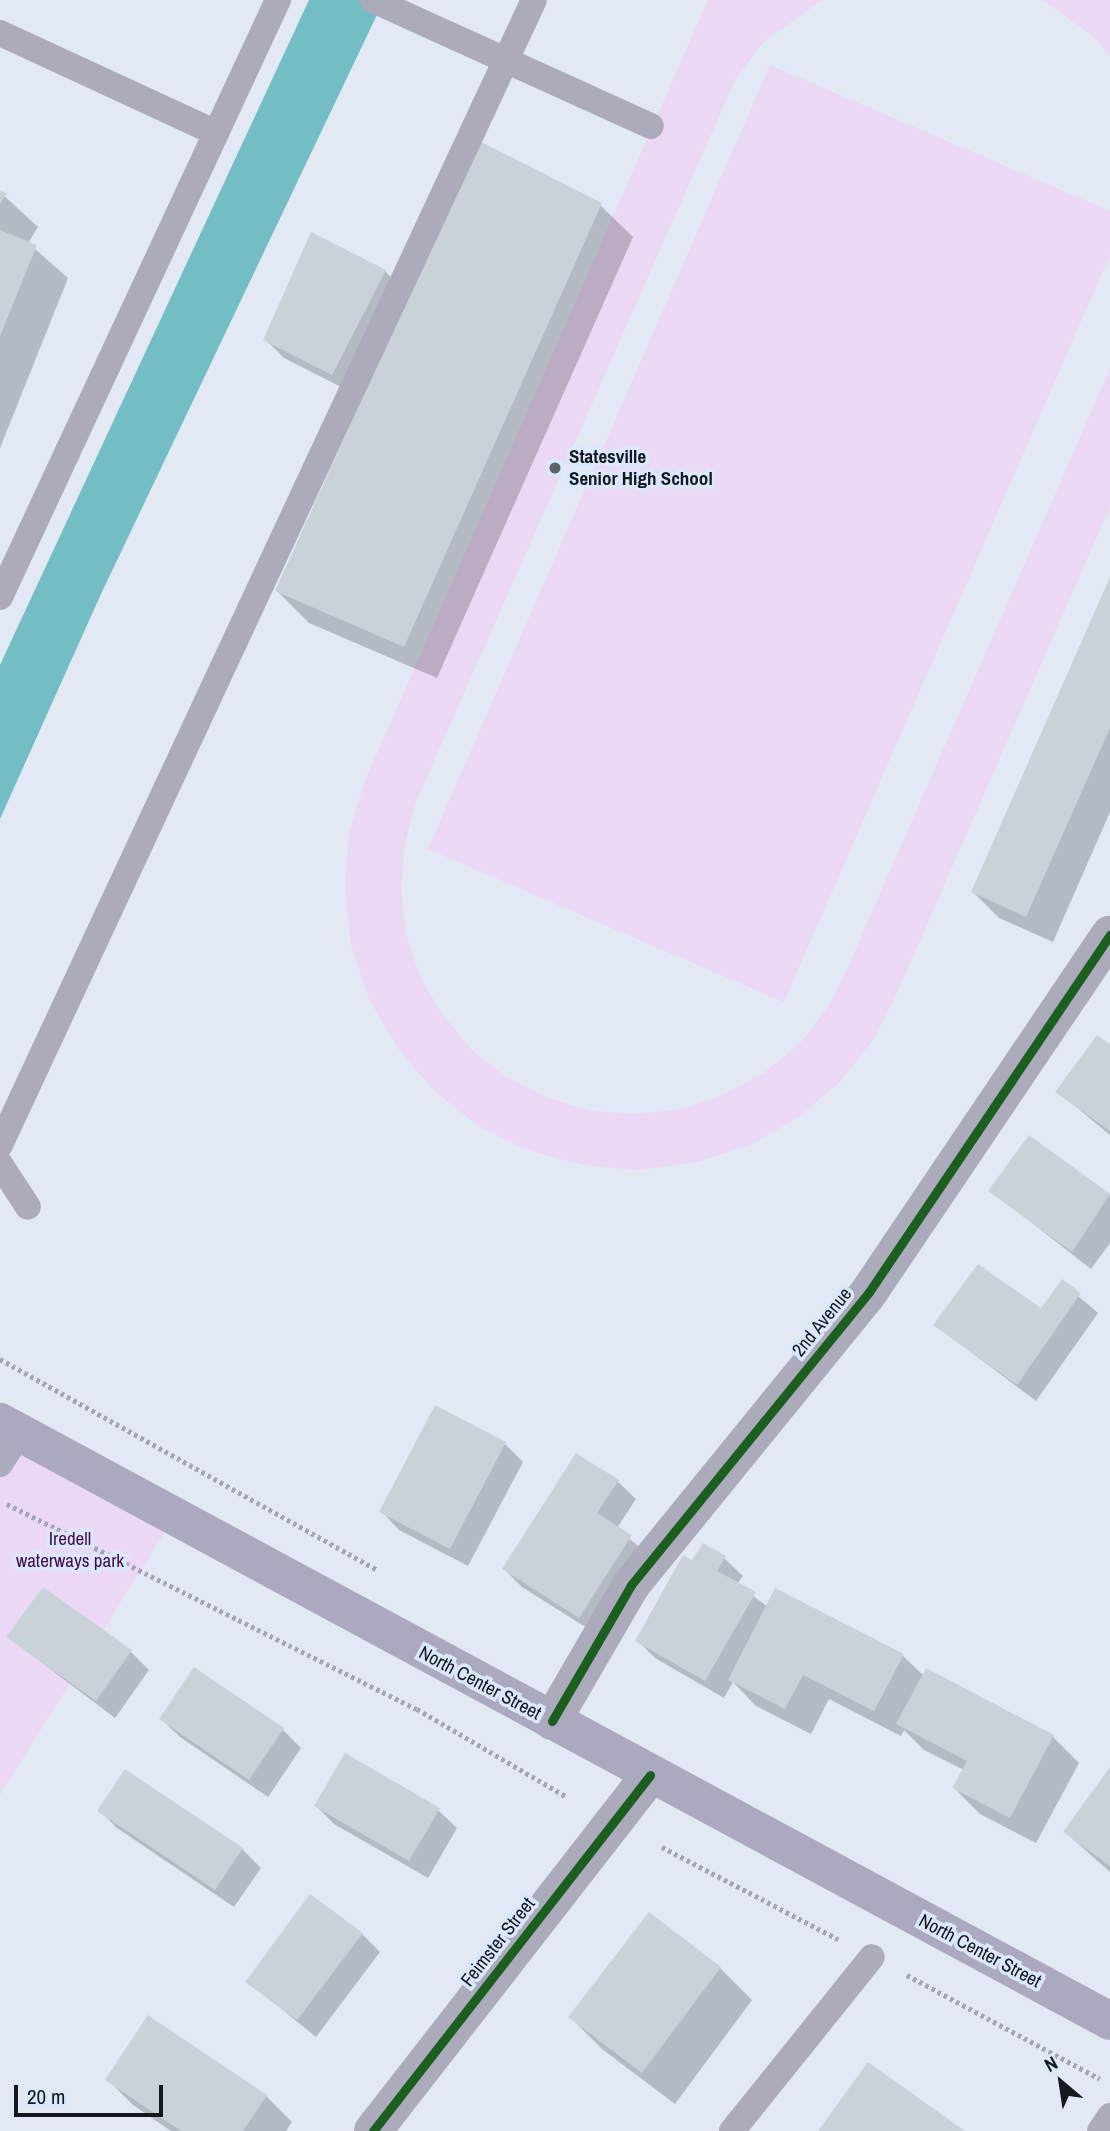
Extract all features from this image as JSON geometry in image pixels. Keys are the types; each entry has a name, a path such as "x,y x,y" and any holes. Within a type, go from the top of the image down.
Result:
{"main road":[{"name":"North Center Street","path":"7,1439 552,1721 1110,2021"}],"street":[{"name":"2nd Avenue","path":"552,1721 631,1585 869,1292 1110,935"},
{"name":"Feimster Street","path":"373,2131 650,1775"}],"lane":[{"path":"0,597 278,0"},
{"path":"373,0 651,126"},
{"path":"0,1145 534,0"},
{"path":"0,33 216,133"},
{"path":"0,1164 28,1207"},
{"path":"732,2131 872,1957"},
{"path":"1100,2131 1110,2116"}],"path":[{"path":"0,1501 417,1709 567,1797"}],"green space":[{"path":"708,0 822,0 764,42 736,78 416,802 405,843 401,888 406,934 420,977 443,1015 472,1050 508,1078 548,1098 592,1111 637,1114 683,1109 725,1094 765,1072 800,1043 828,1007 847,969 1110,369 1110,507 897,993 875,1037 840,1082 797,1118 748,1146 694,1163 638,1170 582,1165 527,1150 477,1125 433,1090 397,1047 369,999 351,945 345,889 349,833 364,783"},
{"path":"1042,0 1110,0 1110,56 1092,35"},
{"path":"770,65 1110,211 1110,255 784,1002 428,849"},
{"name":"Iredell waterways park","path":"0,1443 174,1517 0,1795"}],"water":[{"path":"309,0 384,0 101,594 0,819 0,665"}],"building":[{"path":"479,141 602,203 404,647 275,591"},
{"path":"0,191 7,193 0,204"},
{"path":"0,230 37,245 0,336"},
{"path":"311,232 386,270 332,375 263,340"},
{"path":"1110,577 1110,728 1026,917 971,892"},
{"path":"1097,1035 1110,1044 1110,1131 1055,1092"},
{"path":"1029,1135 1110,1194 1072,1252 988,1191"},
{"path":"978,1264 1041,1308 1062,1279 1081,1293 1017,1385 933,1325"},
{"path":"435,1405 506,1442 450,1549 379,1512"},
{"path":"576,1453 619,1480 597,1513 632,1535 579,1618 502,1569"},
{"path":"703,1543 726,1556 717,1571 756,1592 705,1681 635,1641 683,1555 692,1560"},
{"path":"43,1587 132,1650 96,1701 6,1637"},
{"path":"775,1588 904,1654 874,1711 803,1675 785,1709 728,1680"},
{"path":"194,1667 284,1728 249,1780 159,1719"},
{"path":"926,1668 1054,1735 1010,1818 952,1788 967,1761 896,1724"},
{"path":"345,1753 440,1808 409,1861 314,1806"},
{"path":"1110,1767 1110,1866 1063,1832"},
{"path":"125,1769 243,1848 215,1890 97,1811"},
{"path":"310,1894 363,1933 297,2020 245,1982"},
{"path":"649,1912 721,1967 642,2073 568,2017"},
{"path":"148,2015 267,2095 243,2131 181,2131 105,2080"},
{"path":"868,2062 965,2131 818,2131"}],"cycle path":[{"path":"552,1721 631,1585 869,1292 1110,935"},
{"path":"373,2131 650,1775"}],"place":[{"name":"Statesville Senior High School","path":"555,468"}]}
